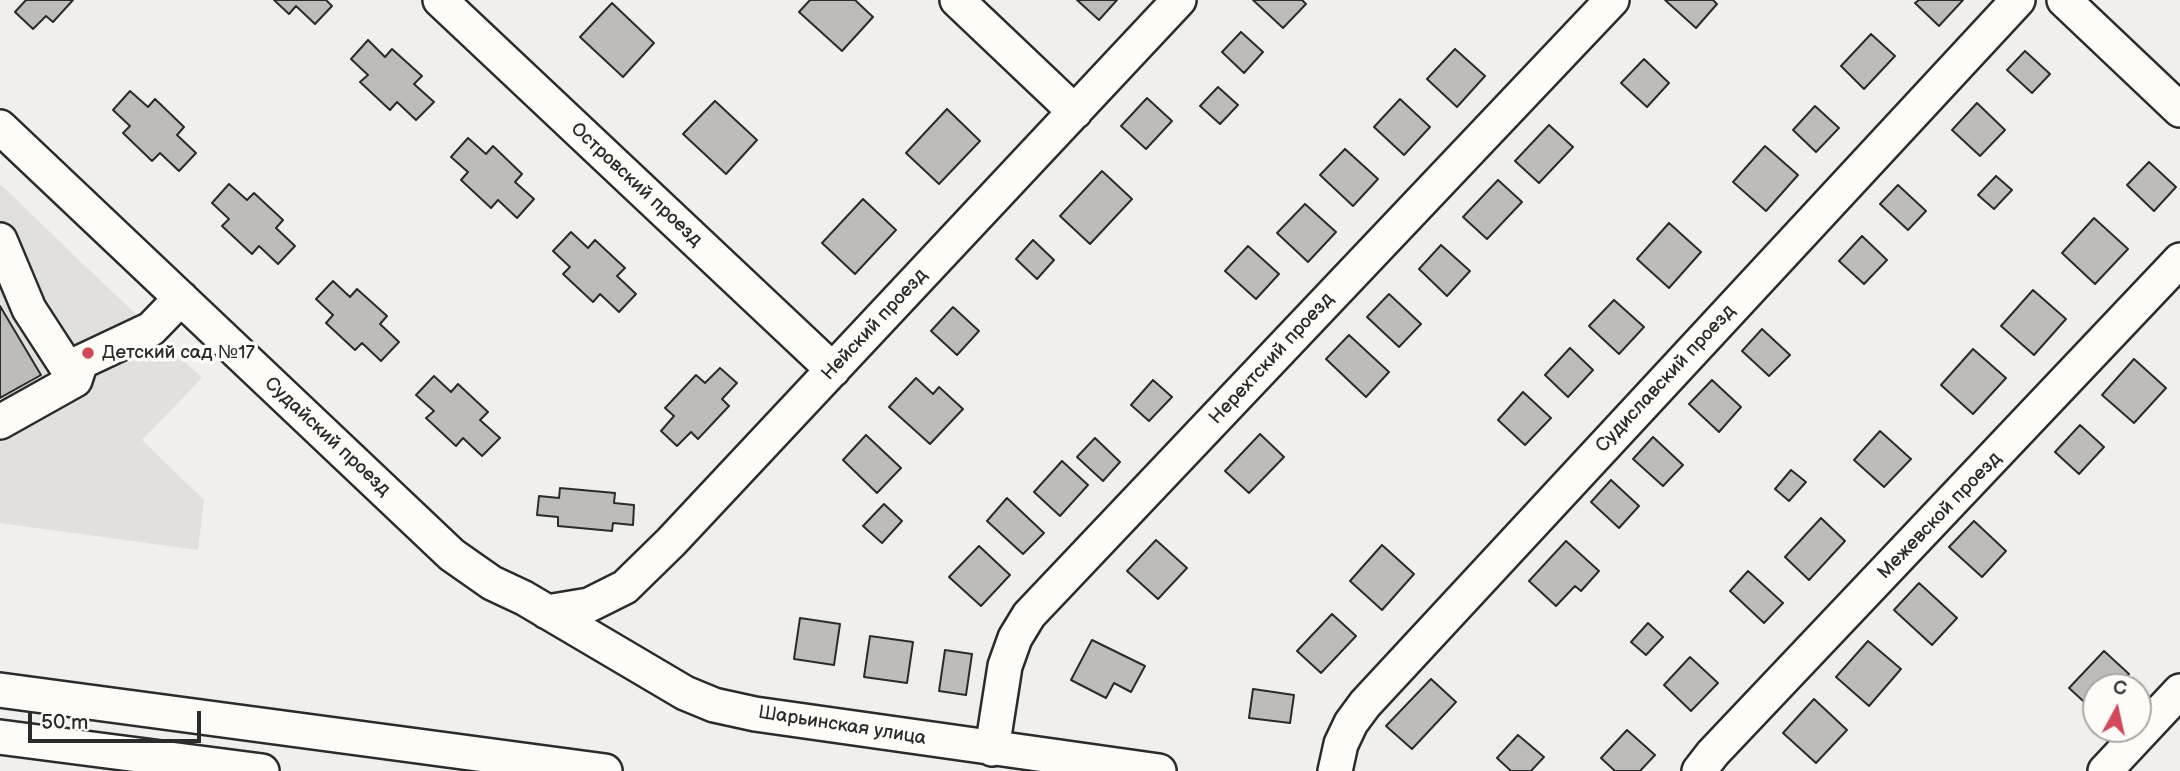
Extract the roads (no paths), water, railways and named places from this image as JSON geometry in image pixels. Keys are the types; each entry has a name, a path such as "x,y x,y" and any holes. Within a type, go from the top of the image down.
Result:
{"street":[{"name":"Островский проезд","path":"440,0 833,370"},
{"path":"957,0 1075,112"},
{"name":"Нейский проезд","path":"547,611 589,605 625,587 671,542 1180,0"},
{"name":"Нерехтский проезд","path":"992,749 1005,666 1014,638 1029,615 1612,0"},
{"name":"Судиславский проезд","path":"1335,771 1341,744 1350,723 1365,705 2018,0"},
{"path":"2064,0 2180,110"},
{"name":"Судайский проезд","path":"0,127 452,555 492,583 547,611"},
{"path":"0,240 29,309 75,380"},
{"name":"Межевской проезд","path":"1699,771 1713,753 2180,260"},
{"path":"0,422 75,380 81,362 151,329 181,298"},
{"name":"Шарьинская улица","path":"547,611 685,693 714,705 755,714 1159,771"},
{"path":"0,690 605,771"},
{"path":"2105,771 2180,691"},
{"path":"0,737 262,771"}],"place":[{"name":"Детский сад №17","path":"88,353"}]}
